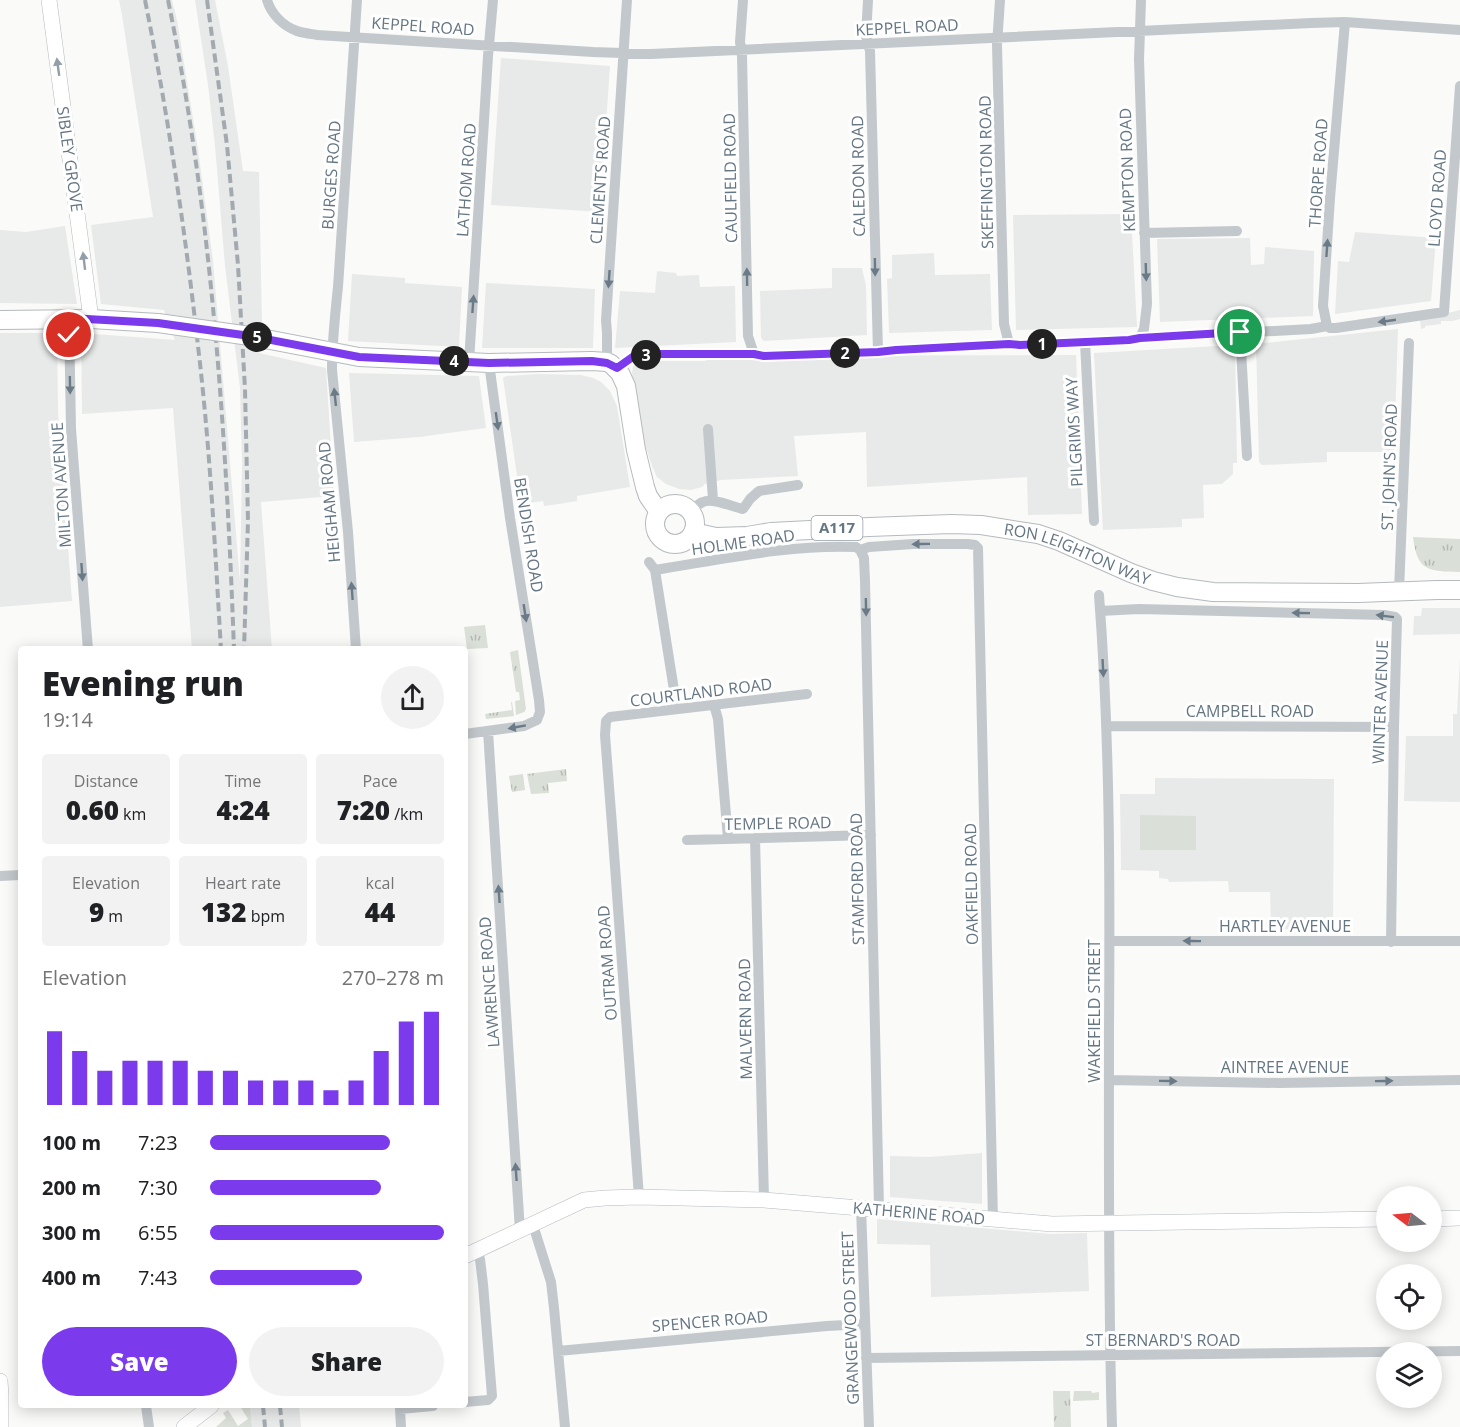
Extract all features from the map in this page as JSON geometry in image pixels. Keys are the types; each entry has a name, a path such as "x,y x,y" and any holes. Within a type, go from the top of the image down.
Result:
{"main road":[{"name":"SIBLEY GROVE","path":"49,0 91,319"},
{"path":"0,320 69,318 158,323 250,336 359,357 489,363 571,361 612,365 626,386 636,450 645,488 659,512"},
{"path":"677,504 690,511 695,522 690,537 674,544 665,541 658,534 655,526 659,512 667,506 677,504"},
{"name":"RON LEIGHTON WAY","path":"693,532 716,537 869,527 981,525 1038,534 1131,573 1178,587 1214,592 1358,593 1460,590"},
{"name":"KATHERINE ROAD","path":"471,1253 584,1200 605,1198 764,1200 1052,1224 1376,1219"},
{"path":"1442,1218 1460,1218"},
{"path":"0,1381 1,1427"},
{"path":"184,1427 208,1408"}],"street":[{"name":"KEPPEL ROAD","path":"267,0 279,20 296,31 317,35 651,54 1345,22 1460,30"},
{"name":"BURGES ROAD","path":"332,352 357,0"},
{"name":"LATHOM ROAD","path":"469,362 493,0"},
{"name":"CLEMENTS ROAD","path":"612,365 606,320 627,0"},
{"name":"CAULFIELD ROAD","path":"743,0 740,42 748,336 754,354"},
{"name":"CALEDON ROAD","path":"868,0 866,36 870,51 878,352"},
{"name":"SKEFFINGTON ROAD","path":"1000,0 998,37 1004,324 1009,344"},
{"name":"KEMPTON ROAD","path":"1140,338 1144,329 1147,304 1139,31 1141,0"},
{"name":"THORPE ROAD","path":"1327,326 1323,306 1345,22"},
{"name":"LLOYD ROAD","path":"1327,326 1336,328 1444,312 1460,86"},
{"path":"1144,233 1237,231"},
{"name":"MILTON AVENUE","path":"69,318 71,429 88,646"},
{"path":"612,365 634,356 650,354 754,354 764,356 878,352 1129,340 1311,329 1327,326"},
{"path":"1240,332 1247,456"},
{"name":"PILGRIMS WAY","path":"1085,342 1094,521"},
{"name":"ST. JOHN'S ROAD","path":"1399,591 1409,343"},
{"name":"HEIGHAM ROAD","path":"332,352 356,646"},
{"name":"BENDISH ROAD","path":"488,731 524,726 537,720 540,712 489,363"},
{"path":"708,429 713,500"},
{"path":"690,511 702,502 713,500 743,509 759,491 798,486"},
{"name":"HOLME ROAD","path":"677,709 652,566 792,550 848,547 860,550 869,547 913,544 968,544 978,548"},
{"name":"OAKFIELD ROAD","path":"978,548 993,1220"},
{"name":"STAMFORD ROAD","path":"860,550 864,558 865,570 879,1209"},
{"name":"WAKEFIELD STREET","path":"1099,596 1106,726 1110,941 1109,1224 1112,1427"},
{"name":"WINTER AVENUE","path":"1100,611 1139,609 1384,615 1395,616 1398,619 1391,942"},
{"name":"COURTLAND ROAD","path":"605,727 610,717 807,694"},
{"path":"714,705 718,719 728,839"},
{"name":"CAMPBELL ROAD","path":"1106,726 1394,727"},
{"name":"OUTRAM ROAD","path":"605,727 639,1197"},
{"path":"468,734 488,731"},
{"name":"LAWRENCE ROAD","path":"488,731 526,1228 551,1282 565,1427"},
{"name":"TEMPLE ROAD","path":"687,840 871,836"},
{"name":"MALVERN ROAD","path":"755,838 764,1200"},
{"path":"0,876 18,875"},
{"name":"HARTLEY AVENUE","path":"1110,941 1460,941"},
{"name":"AINTREE AVENUE","path":"1109,1080 1279,1083 1460,1080"},
{"name":"GRANGEWOOD STREET","path":"861,1208 869,1427"},
{"path":"468,1402 488,1400 492,1396 480,1258 471,1253"},
{"name":"SPENCER ROAD","path":"558,1351 865,1324"},
{"name":"ST BERNARD'S ROAD","path":"866,1358 1460,1352"},
{"path":"146,1408 149,1427"},
{"path":"401,1427 400,1409 411,1408"}],"shaded area":[{"path":"119,0 172,0 177,20 213,261 240,581 242,462 240,388 225,266 208,85 195,0 215,0 228,66 243,171 259,172 262,324 259,353 326,368 334,496 261,502 272,646 192,646 173,408 82,414 81,333 175,340 164,310 101,304 91,225 153,217"},
{"path":"501,58 610,66 600,212 491,205"},
{"path":"1131,214 1137,327 1016,330 1013,215"},
{"path":"65,226 77,304 0,303 0,230 26,232"},
{"path":"1355,232 1436,238 1431,301 1335,314 1338,261 1349,262"},
{"path":"1250,238 1251,265 1264,264 1265,247 1314,251 1313,316 1160,322 1157,239"},
{"path":"934,253 935,275 990,274 992,330 889,333 887,279 892,278 892,255"},
{"path":"832,268 862,268 866,286 867,335 764,341 761,338 760,291 832,288"},
{"path":"657,271 676,273 677,276 699,275 700,287 735,286 736,342 615,348 620,291 655,293"},
{"path":"352,274 405,278 405,283 462,287 459,347 348,341"},
{"path":"486,283 595,289 593,348 482,348"},
{"path":"1460,310 1460,319 1441,321 1441,324 1425,326 1421,329 1420,320"},
{"path":"1398,329 1394,452 1327,452 1327,462 1262,465 1259,462 1256,344"},
{"path":"0,333 57,333 58,412 72,601 0,607"},
{"path":"1235,345 1237,463 1233,463 1233,474 1222,484 1203,485 1204,518 1182,519 1182,527 1103,530 1094,353"},
{"path":"1076,355 1082,514 1028,515 1027,477 867,487 866,432 794,436 798,476 721,480 691,490 679,489 666,484 657,477 652,466 643,439 632,373 638,361 656,357 657,361 706,361 705,356"},
{"path":"349,373 479,376 486,428 419,437 354,442"},
{"path":"538,374 581,375 601,382 610,391 617,406 630,487 577,496 577,501 559,504 544,506 543,501 521,504 503,378"},
{"path":"1422,608 1460,608 1460,634 1413,635 1414,616 1421,616"},
{"path":"1460,658 1460,802 1404,801 1406,736 1453,736 1453,714 1457,714"},
{"path":"1155,778 1334,779 1333,929 1267,929 1266,921 1271,920 1270,892 1229,892 1228,881 1169,882 1168,879 1159,878 1159,871 1121,870 1120,794 1155,794"},
{"path":"982,1153 982,1204 890,1197 890,1156 929,1157"},
{"path":"877,1219 1051,1234 1087,1233 1089,1291 931,1297 930,1245 877,1244"},
{"path":"250,1408 299,1408 301,1427 252,1427"}],"green space":[{"path":"1413,537 1460,539 1460,572 1433,570 1426,567 1418,557"},
{"path":"485,625 488,648 468,649 464,627"},
{"path":"518,650 526,709 516,715 515,701 520,700 519,692 516,692 510,652"},
{"path":"511,702 514,716 486,719 485,714 512,710"},
{"path":"566,769 567,781 548,783 549,793 531,794 527,774"},
{"path":"523,774 525,790 512,792 509,776"},
{"path":"1140,815 1196,816 1196,850 1140,850"},
{"path":"1053,1391 1070,1391 1071,1427 1054,1427"},
{"path":"1074,1391 1099,1392 1099,1400 1073,1401"},
{"path":"241,1408 250,1408 252,1427 216,1427 226,1418 223,1413 228,1410 238,1426 248,1419"}],"railway":[{"path":"145,0 182,216 193,303 209,460 221,646"},
{"path":"168,0 196,161 206,242 221,405 234,646"},
{"path":"207,0 227,145 238,265 245,389 248,521 244,646"},
{"path":"263,1408 265,1427"},
{"path":"280,1408 282,1427"}],"route":[{"path":"69,335 69,318 158,323 250,336 359,357 489,363 592,361 611,364 617,368 634,356 650,354 754,354 764,356 886,352 1240,332"}]}
